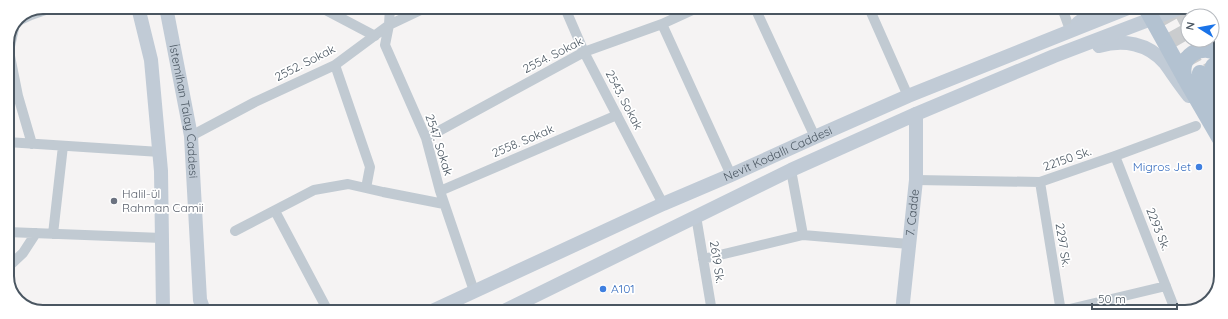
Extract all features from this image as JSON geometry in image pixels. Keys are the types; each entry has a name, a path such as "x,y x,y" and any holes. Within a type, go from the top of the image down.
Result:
{"main road":[{"name":"İstemihan Talay Caddesi","path":"140,14 152,60 160,152 163,305"},
{"name":"İstemihan Talay Caddesi","path":"167,14 191,136 200,300 202,305"},
{"path":"1039,44 1089,14"},
{"name":"Nevit Kodallı Caddesi","path":"445,305 663,204 731,175 815,136 908,96 1113,14"},
{"name":"Nevit Kodallı Caddesi","path":"516,305 791,170 916,114 1149,14"},
{"path":"1149,14 1210,69 1214,84"},
{"path":"1054,56 1085,51 1118,42 1135,44 1144,47 1158,56 1164,63 1180,85 1202,122 1214,133"},
{"path":"1202,122 1210,69 1211,48"},
{"name":"7. Cadde","path":"903,305 916,180 916,114"}],"street":[{"path":"333,14 375,36"},
{"name":"2547. Sokak","path":"390,14 386,46 426,138 444,204 474,291"},
{"name":"2552. Sokak","path":"191,136 256,102 334,65 389,25 412,14"},
{"name":"2543. Sokak","path":"568,14 584,52 663,204"},
{"name":"2554. Sokak","path":"426,138 584,52 662,24 684,14"},
{"path":"758,14 815,136"},
{"path":"872,14 908,96"},
{"path":"1064,14 1069,27"},
{"path":"662,24 731,175"},
{"path":"334,65 370,168 366,188"},
{"path":"14,76 18,96 32,144"},
{"name":"2558. Sokak","path":"440,191 617,115"},
{"name":"22150 Sk.","path":"916,180 1040,182 1115,156 1202,122"},
{"path":"14,143 160,152"},
{"path":"53,234 63,146"},
{"name":"2293 Sk.","path":"1115,156 1173,305"},
{"path":"791,170 803,235"},
{"name":"2297 Sk.","path":"1040,182 1060,305"},
{"path":"235,232 314,190 348,184 444,204"},
{"path":"275,211 325,305"},
{"name":"2619 Sk.","path":"696,216 711,305"},
{"path":"14,232 162,238"},
{"path":"14,262 23,254 36,233"},
{"path":"703,259 803,235 909,244"},
{"path":"1089,305 1166,286"}],"tunnel":[{"path":"1166,14 1200,73"},
{"path":"1203,48 1213,66"}],"place":[{"name":"Migros Jet","path":"1199,167"},
{"name":"Halil-ül Rahman Camii","path":"114,201"},
{"name":"A101","path":"603,289"}]}
